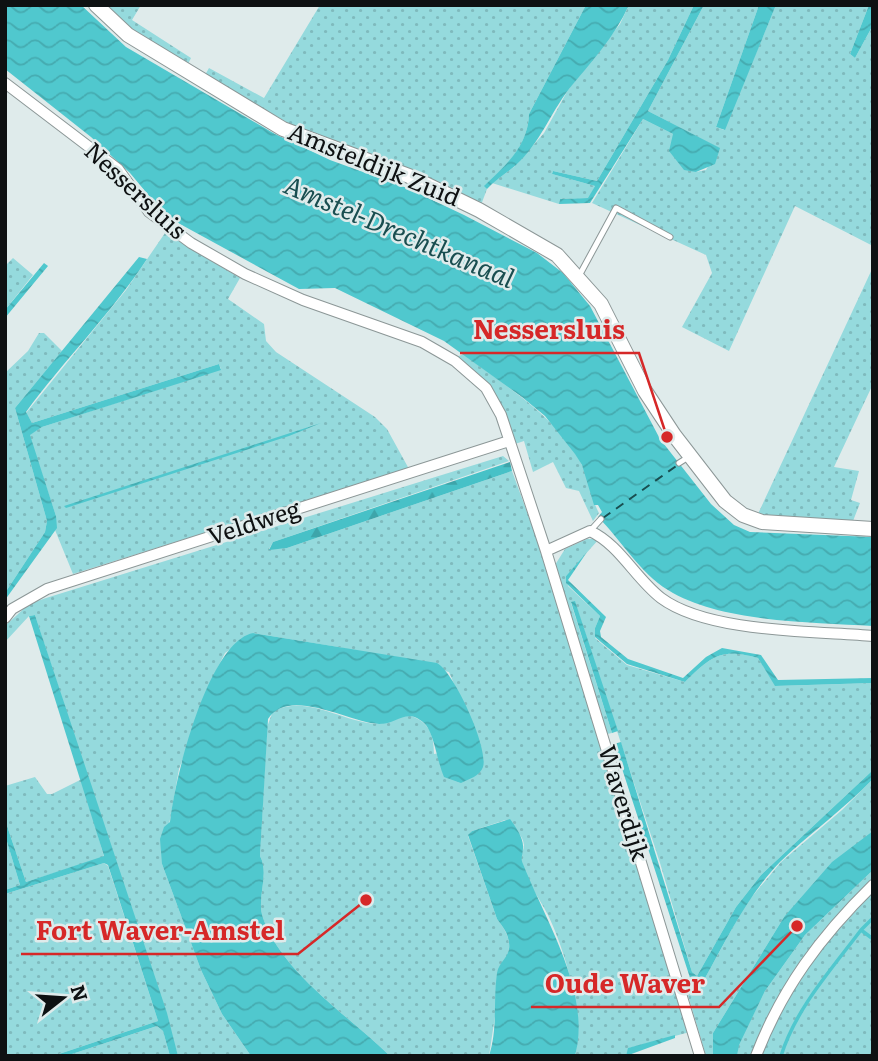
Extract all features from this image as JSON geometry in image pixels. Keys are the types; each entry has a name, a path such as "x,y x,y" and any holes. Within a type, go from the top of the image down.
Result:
{"street":[{"name":"Amsteldijk Zuid","path":"96,5 128,35 284,129 409,176 479,210 556,255 579,276 601,304 645,391 685,459 725,500 751,520 873,529"},
{"name":"Nessersluis","path":"5,83 118,169 149,212 191,243 245,274 303,300 422,342 455,361 486,388 501,415 546,551"},
{"name":"Veldweg","path":"5,618 12,609 47,589 509,440"},
{"path":"546,551 590,531 606,541 661,597 680,608 717,621 873,636"},
{"name":"Waverdijk","path":"546,551 700,1056"},
{"path":"756,1056 772,1013 796,973 813,949 873,885"}],"lane":[{"path":"579,276 616,208 670,237"},
{"path":"590,531 601,519"}],"shaded area":[{"path":"104,5 141,5 132,20 191,58 188,64 126,25"},
{"path":"320,5 586,5 529,114 525,136 508,163 485,186 487,189 481,205 394,162 302,131 205,75 209,68 264,98"},
{"path":"629,5 694,5 668,60 597,181 553,171 552,174 595,186 589,198 560,199 559,204 492,183 514,167 544,133 568,90 620,24"},
{"path":"704,5 759,5 716,127 724,130 776,5 869,5 850,54 855,58 873,25 873,246 795,206 729,351 682,327 712,273 706,255 592,203 643,119 673,134 696,172 706,170 719,148 648,111"},
{"path":"165,233 240,278 228,299 264,324 266,341 276,352 375,417 387,429 409,469 73,574 55,530 56,516 29,435 42,427 221,369 219,364 32,423 26,413 126,290"},
{"path":"13,258 33,275 5,310 5,266"},
{"path":"873,267 873,384 834,467 859,471 851,500 860,503 853,521 757,516"},
{"path":"39,333 44,333 62,351 15,408 47,521 45,532 5,593 5,373 28,351"},
{"path":"463,354 528,402 570,446 584,469 599,513 593,521 579,491 566,488 553,462 533,472 524,441 515,444 502,408 455,358"},
{"path":"503,456 509,461 273,542 269,549 287,548 512,471 542,553 690,1032 629,1048 626,1056 575,1056 577,1023 567,965 548,915 523,868 522,837 505,820 472,831 468,836 497,919 509,941 503,963 489,1056 390,1056 318,993 285,957 272,938 261,910 264,871 260,856 267,727 273,711 300,706 380,724 411,716 421,721 428,729 434,754 481,747 449,672 338,647 253,633 225,653 213,677 179,769 162,864 201,970 222,1014 251,1056 178,1056 35,615 29,616 5,642 5,626 29,604 46,598"},
{"path":"587,539 599,539 566,576 568,586 600,616 595,628 595,638 627,665 685,682 717,656 734,654 758,658 776,686 873,683 873,770 761,875 736,907 697,976 692,972 660,863 575,602 571,603 612,733 607,734 555,565 565,549"},
{"path":"35,777 47,794 82,779 104,857 26,882 5,820 5,786"},
{"path":"873,779 873,831 784,917 713,1033 713,1056 706,1056 687,992 704,980 745,905 781,862 842,810"},
{"path":"5,835 20,885 5,890"},
{"path":"104,863 108,866 158,1021 53,1056 5,1056 5,894"},
{"path":"873,870 873,879 818,939 787,982 752,1056 737,1056 738,1045 765,991 805,935"},
{"path":"873,892 873,1056 761,1056 773,1019 823,947"},
{"path":"157,1026 163,1031 170,1056 66,1056"}],"green space":[{"path":"510,462 512,471 287,548 269,550 273,542"}],"water":[{"name":"Amstel-Drechtkanaal","path":"5,5 81,5 126,47 275,134 330,160 407,188 537,253 563,273 590,306 660,439 711,504 734,525 750,532 873,537 873,626 795,622 740,615 690,601 658,583 598,517 602,512 598,505 594,505 582,465 545,416 444,341 335,288 299,289 180,224 160,209 130,173 91,137 5,69"},
{"path":"586,5 629,5 609,39 569,89 532,147 516,165 487,189 484,186 508,162 525,136 529,114"},
{"path":"694,5 704,5 648,111 720,148 715,164 696,172 684,170 669,151 673,134 643,119 590,203 559,204 560,199 588,198 595,186 552,174 553,171 597,181 668,60"},
{"path":"759,5 776,5 725,130 716,127"},
{"path":"869,5 873,5 873,25 855,58 850,54"},
{"path":"139,257 147,259 26,412 32,423 219,364 221,370 42,427 30,435 56,516 57,528 5,600 5,593 45,532 47,521 15,408"},
{"path":"44,263 48,266 5,318 5,310"},
{"path":"321,423 289,436 66,508 64,506"},
{"path":"587,552 568,580 606,617 600,631 601,637 628,659 683,678 706,657 722,648 761,655 778,680 873,678 873,683 775,686 758,658 734,654 717,656 710,660 685,682 627,664 595,637 600,616 566,583 566,576"},
{"path":"575,601 618,731 612,733 571,602"},
{"path":"35,615 167,1013 178,1056 170,1056 163,1031 157,1026 66,1056 53,1056 158,1021 108,865 104,863 5,894 5,890 20,885 5,835 5,820 26,882 104,856 29,616"},
{"path":"253,633 437,663 461,695 476,728 483,767 474,777 461,783 444,777 427,727 412,716 379,724 320,709 290,706 278,710 268,719 260,856 264,871 261,902 263,918 272,938 301,975 390,1056 251,1056 222,1014 201,970 162,864 160,839 164,827 170,822 178,776 196,716 222,661 237,642"},
{"path":"621,742 692,972 697,976 736,907 761,875 873,770 873,779 791,851 768,875 738,918 704,980 693,987 614,744"},
{"path":"510,819 523,844 522,862 564,957 572,982 579,1032 575,1056 489,1056 497,973 508,952 509,943 497,919 468,835 472,831"},
{"path":"873,831 873,870 805,935 765,991 739,1045 737,1056 713,1056 713,1033 784,917 832,862"},
{"path":"675,1035 675,1038 626,1056 628,1048"}],"waterway":[{"path":"861,930 873,918"},
{"path":"781,1056 805,1006 861,930 873,939"}],"ferry route":[{"path":"603,518 679,464"}],"place":[{"name":"Nessersluis","path":"667,437"},
{"name":"Fort Waver-Amstel","path":"366,900"},
{"name":"Oude Waver","path":"797,926"}]}
